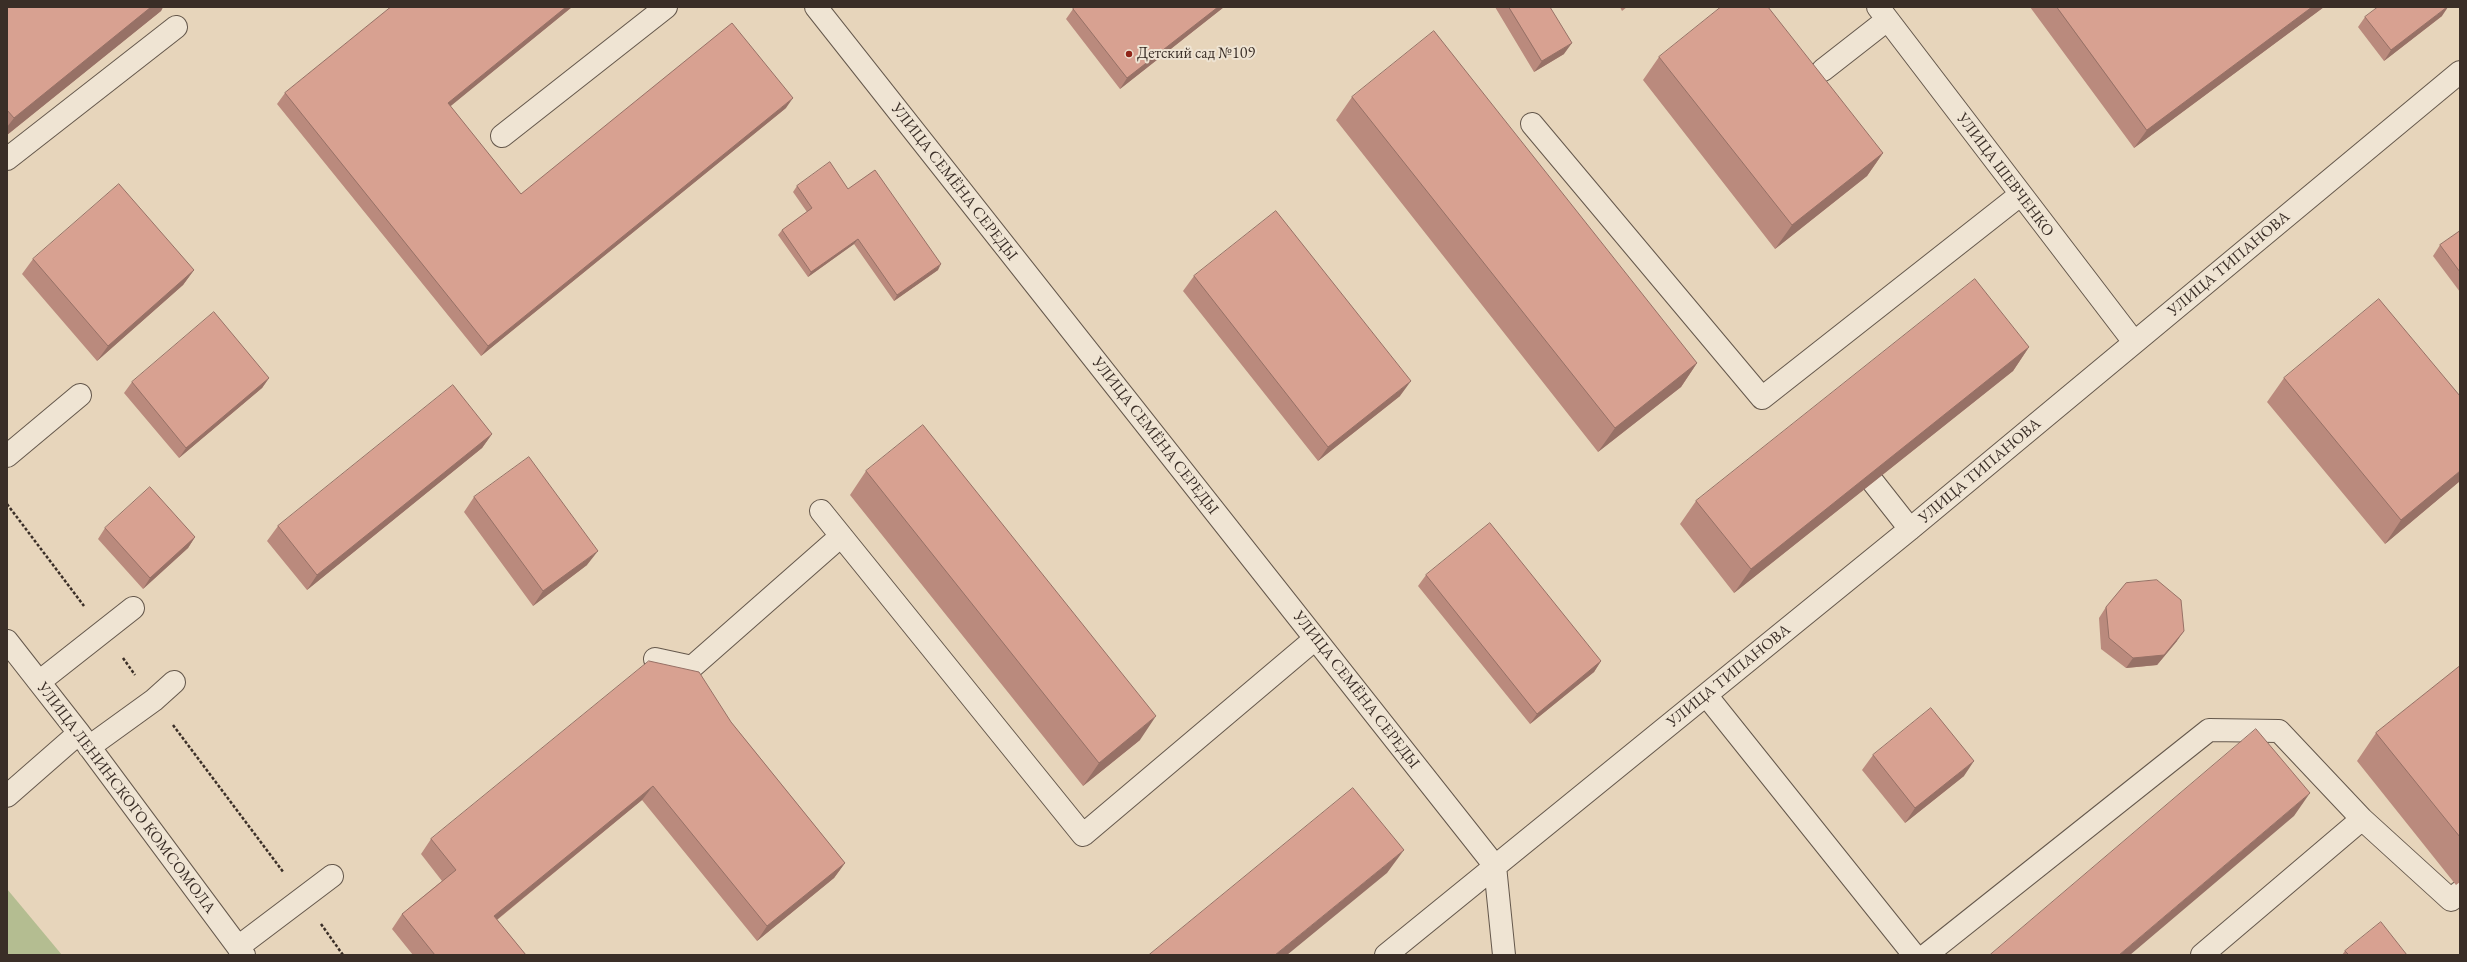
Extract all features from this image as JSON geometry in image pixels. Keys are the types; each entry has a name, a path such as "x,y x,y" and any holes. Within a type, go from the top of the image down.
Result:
{"street":[{"path":"502,136 666,7"},
{"name":"УЛИЦА СЕМЁНА СЕРЕДЫ","path":"816,7 1495,866"},
{"path":"1823,70 1883,13"},
{"name":"УЛИЦА ШЕВЧЕНКО","path":"1883,13 2020,195 2134,342"},
{"path":"7,159 176,27"},
{"name":"УЛИЦА ТИПАНОВА","path":"1386,955 1910,529 2460,72"},
{"path":"1532,124 1762,398 2020,195"},
{"path":"7,456 80,395"},
{"path":"1873,482 1910,529"},
{"path":"821,511 1083,835 1315,639"},
{"path":"655,659 692,667 841,536"},
{"path":"39,682 133,608"},
{"name":"УЛИЦА ЛЕНИНСКОГО КОМСОМОЛА","path":"7,641 84,740 241,951"},
{"path":"7,796 84,740 154,700 174,682"},
{"path":"1706,695 1914,955"},
{"path":"1926,955 2209,730 2279,731 2362,819 2457,901"},
{"path":"2202,955 2362,819"},
{"path":"1495,866 1504,955"},
{"path":"241,951 302,898 332,876"}],"path":[{"path":"7,504 343,955"}],"green space":[{"path":"7,889 62,955 7,955"}],"building":[{"path":"7,7 151,7 14,118 7,110"},
{"path":"391,7 566,7 448,103 521,194 732,23 793,98 488,346 285,93"},
{"name":"Детский сад №109","path":"1075,7 1218,7 1127,78 1073,9"},
{"path":"1509,7 1550,7 1572,43 1542,61"},
{"path":"1721,7 1768,7 1883,153 1792,225 1659,57"},
{"path":"2057,7 2312,7 2147,130"},
{"path":"2378,7 2447,7 2391,50 2365,17"},
{"path":"1434,31 1697,363 1615,428 1352,97"},
{"path":"830,162 848,189 875,170 941,264 897,295 858,239 811,272 782,230 812,208 797,186"},
{"path":"119,184 194,270 108,346 33,259"},
{"path":"1276,211 1411,381 1328,447 1194,276"},
{"path":"2460,231 2460,272 2440,245"},
{"path":"1975,279 2029,347 1751,569 1696,501"},
{"path":"2379,299 2460,396 2460,471 2401,520 2284,378"},
{"path":"214,312 269,378 186,448 132,382"},
{"path":"453,385 492,434 317,575 278,526"},
{"path":"923,425 1156,716 1099,763 866,471"},
{"path":"529,457 598,551 543,591 474,497"},
{"path":"150,487 195,537 150,578 105,528"},
{"path":"1490,523 1601,661 1537,714 1426,575"},
{"path":"2157,580 2181,600 2184,631 2164,655 2133,658 2109,638 2106,607 2126,583"},
{"path":"649,661 699,672 731,722 845,863 767,926 653,786 494,916 526,955 435,955 402,914 456,870 431,839"},
{"path":"2460,666 2460,837 2376,733"},
{"path":"1931,708 1974,761 1915,808 1873,755"},
{"path":"2256,729 2310,793 2119,955 1990,955"},
{"path":"1353,788 1404,850 1275,955 1149,955"},
{"path":"2381,922 2407,955 2349,955 2345,951"}],"place":[{"name":"Детский сад №109","path":"1129,54"}]}
